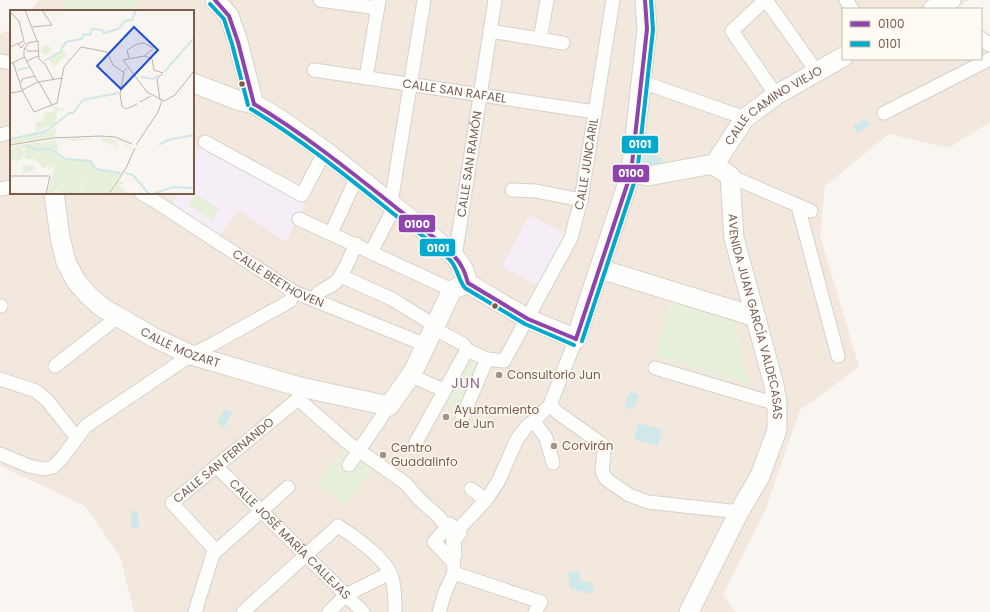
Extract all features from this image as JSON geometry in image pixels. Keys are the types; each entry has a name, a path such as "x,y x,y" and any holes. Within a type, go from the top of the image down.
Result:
{"street":[{"path":"215,0 229,16 238,42 254,104"},
{"path":"320,0 378,4 366,78"},
{"path":"371,252 393,205 410,84 424,0"},
{"name":"CALLE SAN RAMÓN","path":"455,257 495,0"},
{"path":"540,39 547,0"},
{"name":"CALLE JUNCARIL","path":"487,359 504,362 571,238 581,200 613,0"},
{"path":"453,558 451,560 434,542 453,531 486,500 498,482 517,439 527,426 534,422 550,405 576,339 631,173 647,29 645,0"},
{"path":"776,95 732,31 766,0 817,72"},
{"path":"935,8 951,0"},
{"path":"490,31 563,43"},
{"path":"982,39 990,45"},
{"name":"CALLE CAMINO VIEJO","path":"714,165 745,118 776,95 842,58"},
{"path":"884,113 990,59"},
{"path":"0,61 10,62"},
{"name":"CALLE SAN RAFAEL","path":"314,70 595,112"},
{"path":"194,82 240,101 254,104 281,120 325,151 393,205 455,257 462,268 460,286 431,333 410,376 349,465"},
{"path":"642,82 745,118"},
{"path":"0,135 10,132"},
{"path":"205,142 302,195 325,151"},
{"path":"631,173 648,176 708,164 714,165 730,176 811,211"},
{"name":"AVENIDA JUAN GARCÍA VALDECASAS","path":"689,612 739,512 760,476 777,430 777,404 774,385 734,238 730,176"},
{"path":"331,233 357,177"},
{"path":"0,189 10,187"},
{"path":"512,190 536,191 581,200"},
{"name":"CALLE MOZART","path":"54,194 60,237 66,262 76,282 103,308 153,337 191,355 299,393 388,406"},
{"name":"CALLE BEETHOVEN","path":"143,194 162,205 294,292 314,300 431,333"},
{"path":"798,206 838,356"},
{"path":"299,219 371,252 460,286 477,289 528,319 576,339"},
{"path":"314,300 316,294 335,282 341,276 356,244"},
{"path":"600,269 756,317"},
{"path":"341,276 392,299 431,333 463,344 467,350 487,359 462,418"},
{"path":"0,454 29,466 43,469 53,467 62,458 76,437 86,426 191,355 290,301 294,292"},
{"path":"55,366 118,317"},
{"path":"416,442 467,350"},
{"path":"655,368 777,404"},
{"path":"410,376 444,390"},
{"path":"0,379 36,391 47,400 76,437"},
{"path":"299,393 359,450 404,483 453,531 460,533 454,540 454,573 445,592 439,612"},
{"name":"CALLE SAN FERNANDO","path":"216,551 172,503 299,393"},
{"path":"550,405 558,413 602,444 604,452 602,471 606,479 629,495 648,502 739,512"},
{"path":"534,422 546,438 553,463"},
{"name":"CALLE JOSÉ MARÍA CALLEJAS","path":"216,466 363,612"},
{"path":"195,612 213,554 288,487"},
{"path":"471,489 486,500"},
{"path":"243,612 338,526 350,533 366,546 382,562 390,573 393,585 395,612"},
{"path":"329,612 346,595 390,573"},
{"path":"454,573 541,602 535,612"}],"shaded area":[{"path":"39,0 969,0 956,8 842,8 842,60 982,60 982,31 990,37 990,122 949,148 889,134 825,186 820,236 859,367 800,410 764,513 723,595 736,612 134,612 120,556 85,506 0,466 0,34 10,29 10,194 194,194 194,10 31,10"},
{"path":"202,144 305,203 286,242 239,210 219,236 174,206 173,201 176,194 194,194 194,160"},
{"path":"529,215 566,234 539,286 502,267"}],"green space":[{"path":"64,0 137,0 137,10 64,10"},
{"path":"195,193 220,209 212,220 188,205"},
{"path":"671,301 733,317 749,384 655,356"},
{"path":"466,352 484,361 461,410 443,401"},
{"path":"347,442 377,463 346,506 317,484"}],"water":[{"path":"866,118 870,125 857,133 853,126"},
{"path":"645,154 663,158 661,167 643,163"},
{"path":"630,391 639,395 633,410 624,407"},
{"path":"225,409 232,413 224,428 217,423"},
{"path":"638,423 662,430 658,446 634,439"},
{"path":"131,511 138,511 139,528 131,528"},
{"path":"580,571 580,580 594,584 591,594 570,588 568,572"}],"transit line":[{"name":"0100","path":"215,0 229,16 238,42 254,104"},
{"name":"0100","path":"576,339 631,173 647,29 645,0"},
{"name":"0101","path":"582,341 637,174 653,30 651,0"},
{"name":"0101","path":"210,4 224,19 248,105"},
{"name":"0100","path":"254,104 323,151 431,235 457,259 463,269 468,283 528,319 576,339"},
{"name":"0101","path":"251,109 322,158 430,241 451,261 465,288 525,324 574,345"}],"place":[{"name":"Consultorio Jun","path":"499,375"},
{"name":"Ayuntamiento de Jun","path":"446,417"},
{"name":"Corvirán","path":"554,446"},
{"name":"Centro Guadalinfo","path":"383,455"}],"district":[{"name":"JUN","path":"466,383"}]}
